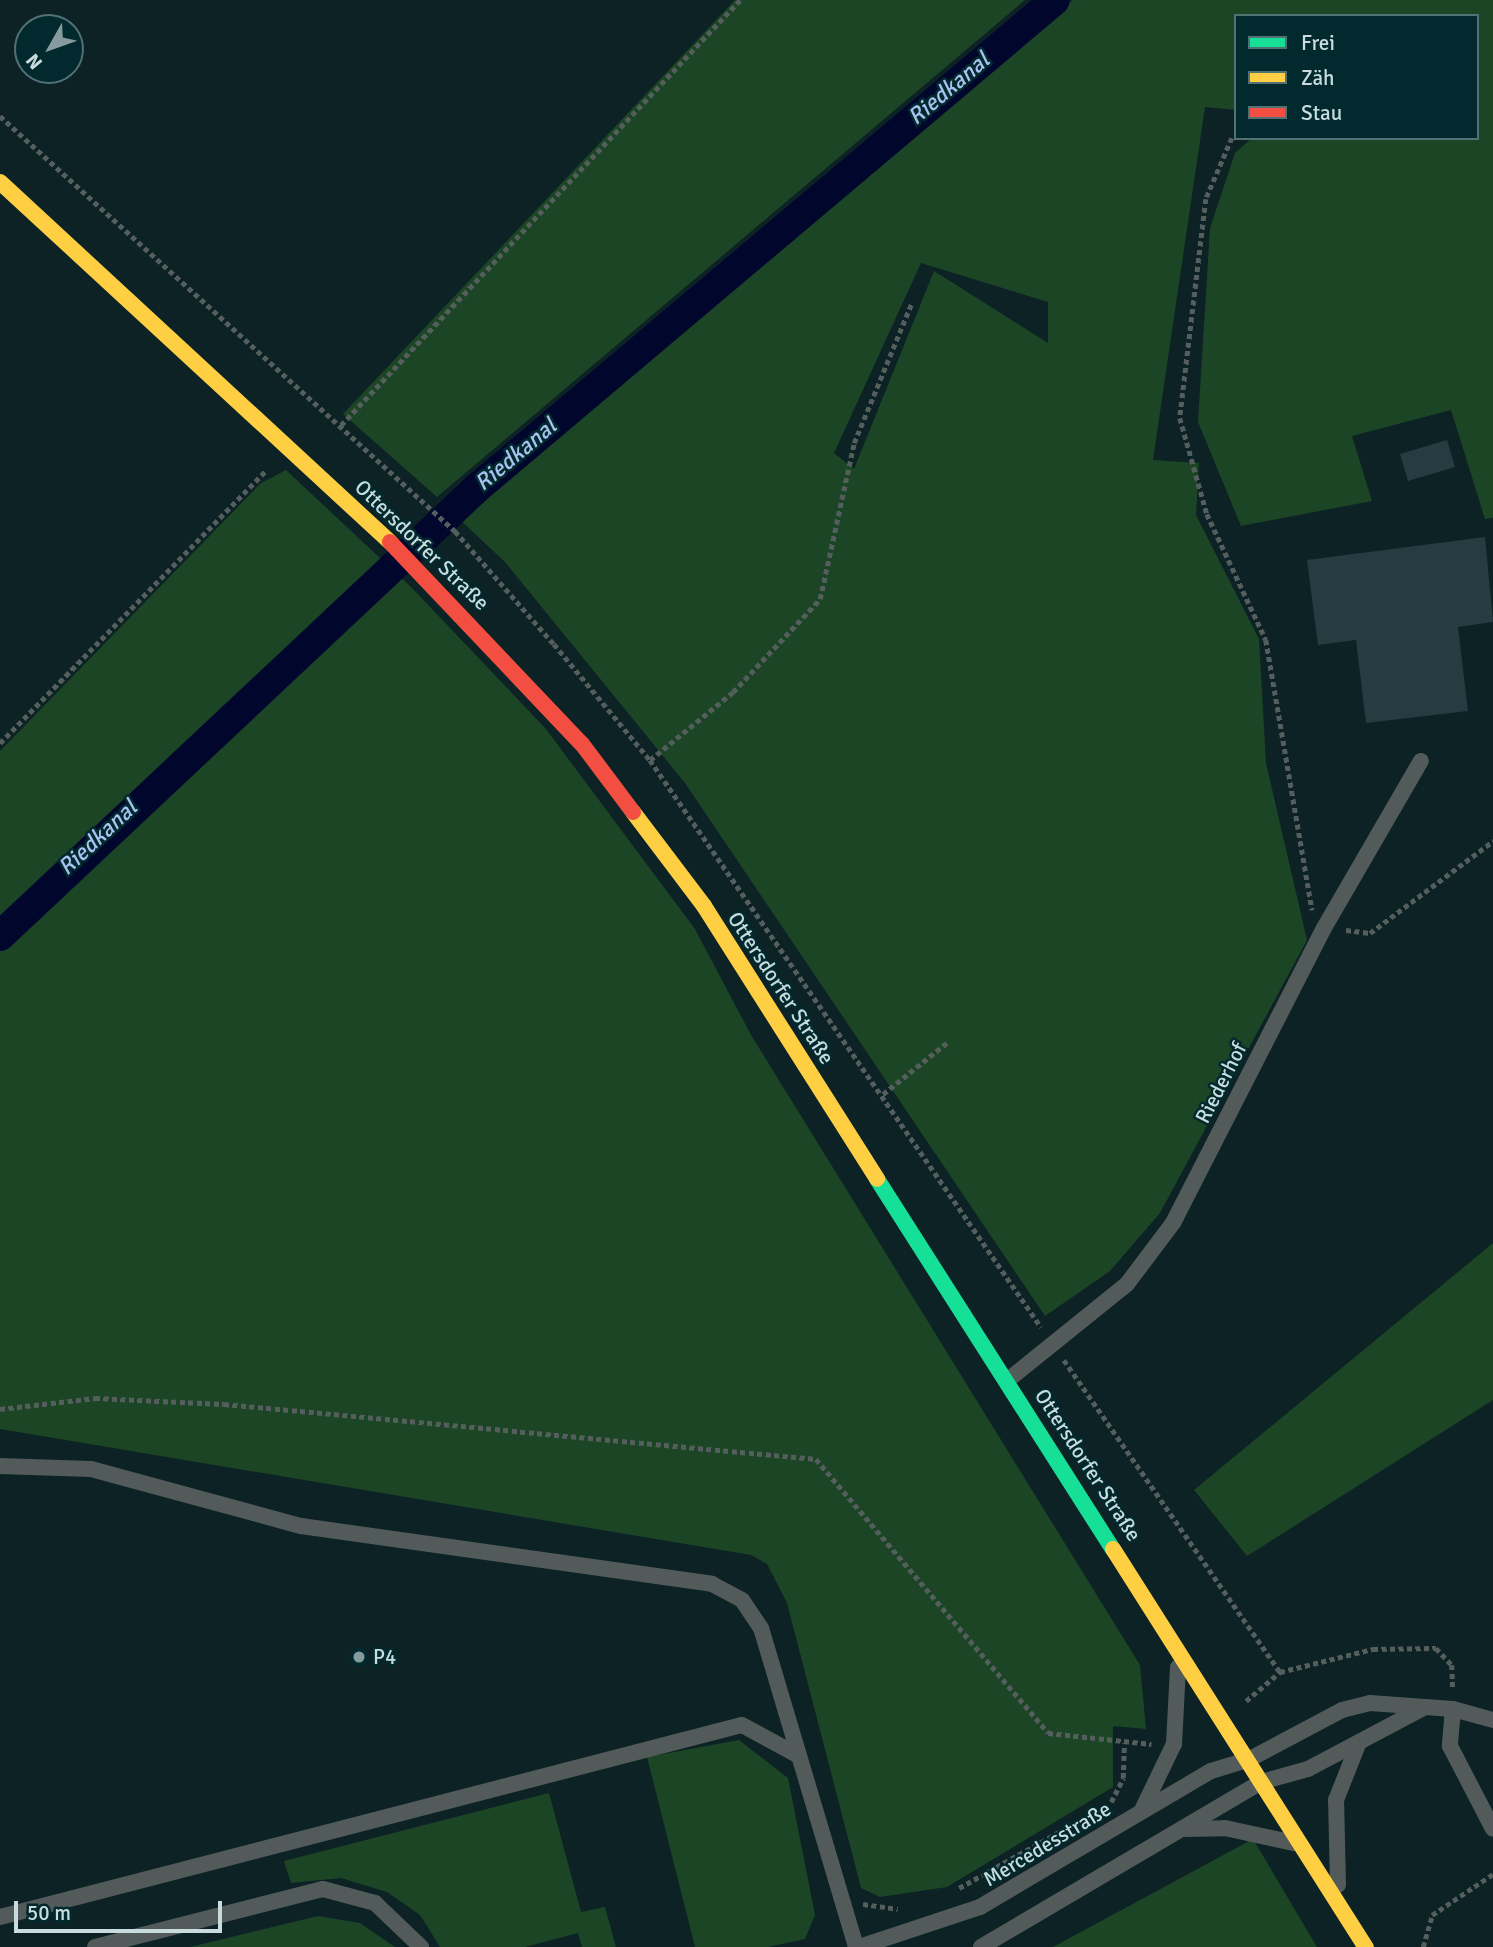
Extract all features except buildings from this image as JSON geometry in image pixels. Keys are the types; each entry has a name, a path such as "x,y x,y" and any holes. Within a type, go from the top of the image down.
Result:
{"street":[{"name":"Ottersdorfer Straße","path":"0,182 380,531 582,744 704,906 1178,1647 1366,1947"}],"lane":[{"name":"Riederhof","path":"1008,1380 1054,1346 1126,1284 1173,1223 1324,928 1421,761"},
{"path":"0,1466 91,1469 301,1526 712,1584 742,1600 761,1628 857,1947"},
{"path":"1140,1813 1174,1744 1178,1647"},
{"name":"Mercedesstraße","path":"857,1947 980,1907 1211,1771 1248,1760 1342,1710 1370,1703 1453,1709 1493,1720"},
{"path":"981,1947 1261,1782 1308,1769 1423,1708"},
{"path":"1453,1709 1450,1746 1493,1829"},
{"path":"0,1917 742,1725 799,1756"},
{"path":"1340,1905 1336,1800 1359,1742"},
{"path":"1183,1829 1226,1828 1302,1846"},
{"path":"95,1947 323,1889 375,1903 421,1947"}],"path":[{"path":"340,425 740,0"},
{"path":"0,116 455,531 650,760 883,1094 1279,1672"},
{"path":"1232,138 1206,199 1180,418 1207,514 1266,640 1306,902 1324,928 1370,933 1493,841"},
{"path":"650,760 733,692 820,598 854,443 912,302"},
{"path":"0,743 288,446"},
{"path":"883,1094 949,1041"},
{"path":"0,1409 94,1398 224,1404 816,1459 1048,1733 1124,1743 1174,1744"},
{"path":"1224,1721 1279,1672 1373,1649 1436,1648 1452,1665 1453,1709"},
{"path":"1102,1807 1113,1801 1123,1779 1124,1743"},
{"path":"951,1891 1079,1821"},
{"path":"1423,1947 1432,1915 1493,1874"},
{"path":"844,1907 907,1906"}],"green space":[{"path":"735,0 1025,0 437,497 343,414"},
{"path":"1073,0 1493,0 1493,518 1485,519 1451,410 1352,436 1372,501 1241,526 1198,422 1210,228 1235,153 1250,140 1479,140 1479,14 1234,14 1234,110 1205,107 1153,460 1199,463 1196,515 1259,639 1266,763 1307,940 1160,1213 1110,1271 1045,1316 685,783 505,562 458,518","holes":["921,263 1048,302 1048,343 934,271 854,469 834,453"]},
{"path":"286,470 412,588 546,729 695,929 751,1035 1140,1665 1146,1729 1113,1726 1113,1787 947,1887 880,1897 861,1888 787,1603 767,1564 751,1555 0,1429 0,751 261,483"},
{"path":"1493,1243 1493,1400 1247,1556 1194,1490"},
{"path":"739,1740 788,1778 815,1915 805,1939 768,1947 695,1947 647,1757"},
{"path":"549,1793 581,1912 605,1907 616,1947 582,1947 578,1933 525,1947 440,1947 420,1915 387,1892 341,1878 291,1883 284,1861"},
{"path":"1253,1839 1317,1947 1053,1947"},
{"path":"318,1916 360,1923 395,1947 190,1947"}],"waterway":[{"name":"Riedkanal","path":"0,936 477,488 1055,0"}],"traffic: fast":[{"path":"877,1179 1113,1549"}],"traffic: slow":[{"path":"0,182 390,542"},
{"path":"633,812 704,906 877,1179"},
{"path":"1113,1549 1366,1947"}],"traffic: jam":[{"path":"390,542 582,744 633,812"}],"place":[{"name":"P4","path":"359,1657"}]}
